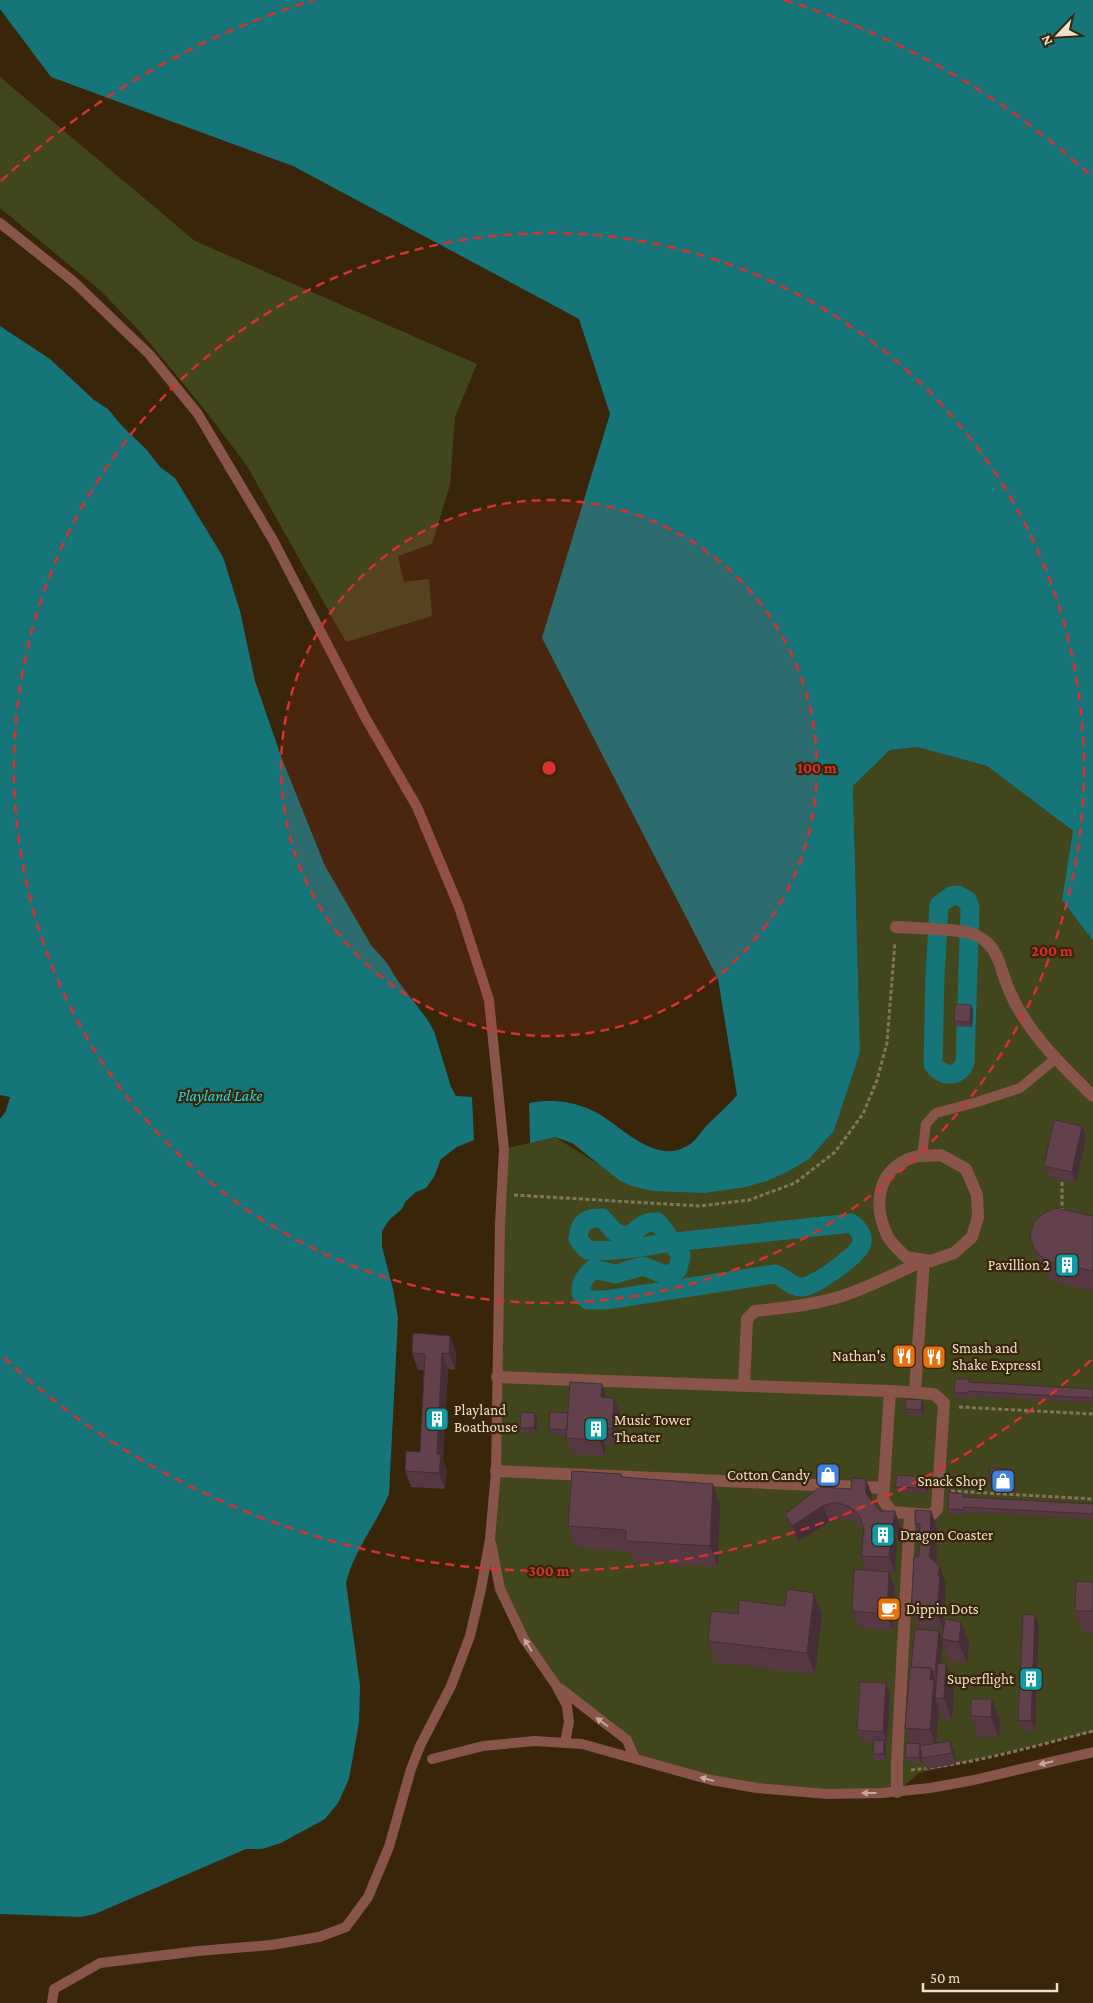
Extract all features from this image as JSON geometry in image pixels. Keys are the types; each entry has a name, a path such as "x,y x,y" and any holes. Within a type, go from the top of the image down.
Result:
{"street":[{"path":"896,927 974,933 989,943 997,956 1007,987 1027,1023 1055,1059 1093,1096"},
{"path":"941,1155 966,1169 977,1195 978,1217 972,1237 954,1253 931,1261 924,1260 906,1257 889,1238 879,1213 881,1187 893,1167 915,1157 941,1155"},
{"path":"744,1386 747,1319 755,1311 794,1307 840,1297 924,1260"},
{"path":"915,1392 924,1260"},
{"path":"497,1377 890,1391 934,1394 944,1403 944,1406 937,1509 931,1515 892,1512 884,1500 890,1391"},
{"path":"496,1471 884,1488"},
{"path":"897,1792 910,1514"}],"lane":[{"path":"0,223 74,282 149,354 198,414 273,540 365,717 417,807 459,907 489,1000 504,1148 501,1194 496,1471 490,1539 481,1589 470,1636 451,1686 420,1746 411,1769 389,1847 368,1897 346,1926 319,1937 271,1945 198,1951 100,1963 54,1989 52,2003"},
{"path":"922,1156 926,1124 936,1113 1020,1088 1055,1059"},
{"path":"490,1539 500,1588 524,1639 556,1685 567,1706 569,1722 565,1743"},
{"path":"556,1685 627,1740 634,1757"},
{"path":"432,1759 483,1746 535,1741 582,1744 711,1780 757,1788 828,1794 897,1792 930,1788 974,1780 1093,1752"}],"path":[{"path":"501,1194 700,1206 749,1200 795,1183 835,1152 863,1114 877,1080 887,1043 896,927"},
{"path":"1062,1180 1062,1221"},
{"path":"944,1406 1093,1414"},
{"path":"938,1490 1093,1499"},
{"path":"897,1771 944,1767 1093,1732"}],"green space":[{"path":"0,77 195,241 477,364 455,417 450,485 432,544 398,556 404,582 429,579 432,616 346,642 247,466 205,410 144,336 101,291 0,208"},
{"path":"917,747 987,766 1074,832 1062,900 1093,941 1093,1732 919,1773 897,1792 882,1793 711,1780 634,1757 627,1740 556,1685 500,1589 490,1539 504,1149 555,1137 598,1164 620,1181 789,1171 825,1141 834,1131 860,1052 853,786 890,750"}],"water":[{"path":"0,0 1093,0 1093,941 1062,900 1073,831 987,766 917,747 890,750 853,786 860,1052 834,1131 809,1159 767,1181 746,1187 704,1193 653,1191 620,1181 572,1143 555,1137 530,1143 529,1103 552,1101 574,1104 589,1109 647,1146 672,1151 692,1143 737,1095 718,979 542,638 610,414 579,319 293,166 51,77 0,9"},
{"name":"Playland Lake","path":"0,326 50,359 94,400 108,409 122,426 146,449 160,467 175,478 223,557 240,611 255,681 282,759 325,866 371,945 387,963 434,1031 451,1087 456,1096 472,1097 474,1140 457,1147 441,1159 434,1177 426,1188 416,1192 406,1201 401,1210 390,1219 382,1231 382,1247 398,1318 389,1494 354,1560 346,1583 360,1685 359,1722 349,1779 338,1803 325,1819 281,1843 262,1849 246,1849 95,1914 81,1917 0,1914 0,1119 6,1111 10,1097 0,1095"}],"building":[{"path":"955,1004 971,1005 970,1022 954,1021"},
{"path":"1054,1120 1082,1126 1072,1172 1044,1166"},
{"path":"1056,1208 1093,1216 1093,1271 1046,1261 1035,1250 1030,1237 1034,1222 1044,1213"},
{"path":"413,1333 450,1336 449,1354 442,1353 437,1454 441,1454 439,1473 405,1471 406,1451 420,1452 425,1354 412,1353"},
{"path":"955,1379 969,1379 969,1382 1093,1389 1093,1398 968,1391 968,1393 954,1393"},
{"path":"570,1382 602,1384 601,1397 614,1398 612,1429 599,1428 599,1440 566,1438"},
{"path":"906,1399 922,1400 921,1410 905,1409"},
{"path":"521,1412 535,1413 534,1428 520,1428"},
{"path":"550,1412 568,1413 567,1430 549,1429"},
{"path":"990,1468 1011,1469 1011,1484 990,1483"},
{"path":"572,1471 621,1474 621,1477 713,1484 710,1546 626,1541 626,1530 568,1526"},
{"path":"897,1475 926,1477 926,1488 895,1487"},
{"path":"852,1478 866,1479 866,1494 880,1511 895,1511 893,1524 891,1524 889,1557 861,1556 864,1529 859,1515 850,1507 836,1502 823,1506 792,1526 785,1514 820,1487 851,1489"},
{"path":"949,1492 964,1494 963,1497 1093,1504 1093,1514 963,1507 963,1510 948,1509"},
{"path":"915,1510 931,1511 930,1556 928,1556 940,1567 937,1612 911,1611 914,1557 919,1556 920,1524 915,1524"},
{"path":"854,1569 889,1572 887,1614 852,1611"},
{"path":"1076,1581 1093,1582 1093,1611 1075,1611"},
{"path":"787,1589 814,1593 807,1653 708,1641 711,1611 738,1614 739,1600 785,1606"},
{"path":"1023,1614 1035,1615 1031,1721 1018,1720"},
{"path":"945,1619 961,1622 959,1642 942,1639"},
{"path":"915,1629 939,1631 935,1672 931,1668 911,1667"},
{"path":"938,1663 946,1664 944,1698 935,1698"},
{"path":"910,1667 931,1668 930,1680 934,1680 930,1730 905,1728"},
{"path":"860,1682 886,1683 883,1732 857,1730"},
{"path":"971,1699 992,1699 991,1717 971,1716"},
{"path":"874,1740 884,1740 884,1754 873,1754"},
{"path":"950,1741 952,1753 922,1758 920,1746"},
{"path":"906,1743 920,1744 919,1758 905,1757"}],"waterway":[{"path":"958,895 968,901 970,908 965,1062 962,1068 955,1074 945,1074 933,1064 939,905 951,896 958,895"},
{"path":"606,1300 588,1300 581,1293 581,1286 593,1269 616,1274 643,1266 663,1274 671,1274 678,1269 681,1255 675,1247 672,1242 667,1234 657,1222 646,1224 631,1235 625,1235 614,1231 602,1218 592,1219 584,1222 578,1239 587,1250 598,1251 620,1250 664,1243 675,1242 851,1223 858,1230 862,1238 861,1245 852,1256 825,1277 808,1286 795,1286 775,1274 606,1300"}],"place":[{"name":"Pavillion 2","path":"1067,1265"},
{"name":"Nathan's","path":"904,1356"},
{"name":"Smash and Shake Express1","path":"934,1357"},
{"name":"Playland Boathouse","path":"437,1419"},
{"name":"Music Tower Theater","path":"596,1429"},
{"name":"Cotton Candy","path":"828,1475"},
{"name":"Snack Shop","path":"1003,1481"},
{"name":"Dragon Coaster","path":"883,1535"},
{"name":"Dippin Dots","path":"889,1609"},
{"name":"Superflight","path":"1031,1679"}]}
